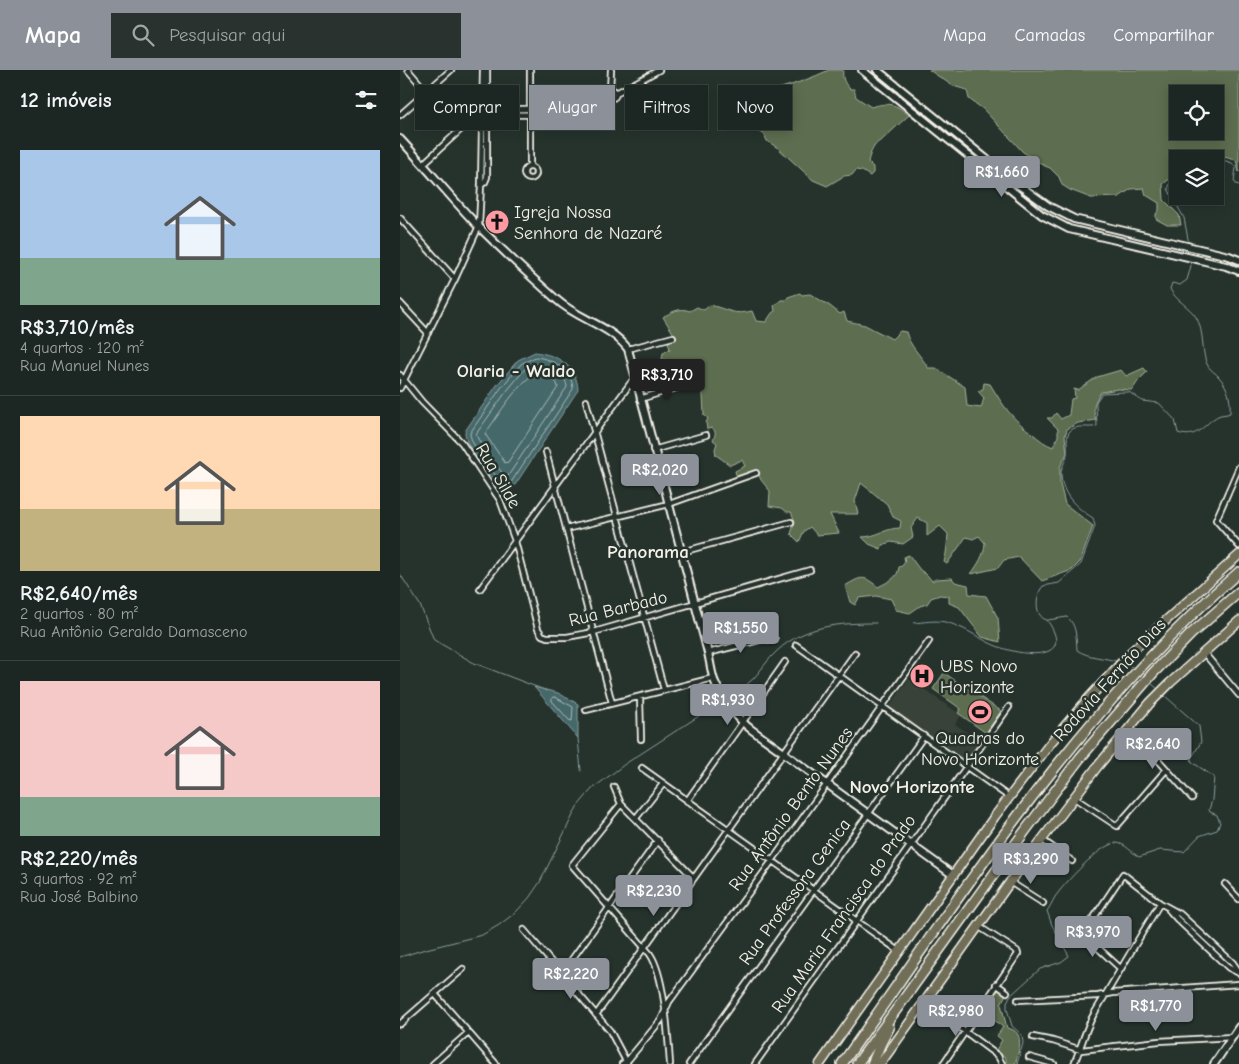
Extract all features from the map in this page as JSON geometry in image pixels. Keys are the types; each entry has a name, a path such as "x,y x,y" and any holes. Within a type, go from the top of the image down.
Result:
{"highway":[{"name":"Rodovia Fernão Dias","path":"842,1064 1018,816 1067,752 1144,664 1239,572"},
{"name":"Rodovia Fernão Dias","path":"857,1064 1030,824 1080,758 1153,673 1191,634 1239,592"},
{"path":"872,1064 881,1043 910,992"}],"main road":[{"path":"820,1064 1009,797 1052,741 1106,678 1133,650 1239,554"},
{"path":"880,1064 1073,797 1150,703 1239,621"}],"street":[{"path":"408,70 421,85"},
{"path":"433,85 451,70"},
{"path":"483,70 483,85"},
{"path":"486,85 487,70"},
{"path":"530,70 530,85"},
{"path":"610,85 611,70"},
{"path":"615,92 616,93 658,70"},
{"path":"862,70 1042,215 1069,229 1203,260 1239,271"},
{"path":"877,70 1012,180 1048,206 1074,219 1239,260"},
{"path":"400,115 415,101"},
{"path":"423,164 463,130"},
{"path":"400,388 455,279 479,226 483,130"},
{"path":"530,130 530,166"},
{"path":"400,139 479,226 558,302 577,315 612,332 628,350 653,450 682,552 713,678 721,693 742,722 953,875"},
{"path":"400,218 455,279"},
{"path":"400,303 428,333"},
{"path":"628,350 673,337"},
{"name":"Rua Silde","path":"400,375 422,402 462,443 500,500 515,541 538,629 542,635 547,637"},
{"path":"480,589 635,377"},
{"path":"640,399 689,384"},
{"path":"586,401 664,690"},
{"path":"653,450 706,435"},
{"path":"546,452 612,703"},
{"path":"1239,467 1216,520 1239,546"},
{"path":"566,529 669,504 756,473"},
{"path":"682,552 791,522"},
{"name":"Rua Barbado","path":"547,637 566,637 594,632 810,570"},
{"path":"708,653 762,639 775,640"},
{"name":"Rua Antônio Bento Nunes","path":"625,1063 661,1020 669,1002 929,641"},
{"path":"796,645 1009,797"},
{"path":"596,1015 856,653"},
{"path":"1204,653 1239,695"},
{"path":"687,801 784,662"},
{"path":"586,710 713,678"},
{"path":"640,697 641,739"},
{"name":"Rua Maria Francisca do Prado","path":"754,1064 1009,707"},
{"path":"1130,728 1192,798"},
{"name":"Rua Professora Genica","path":"689,1064 924,736"},
{"path":"642,768 899,952"},
{"path":"1073,797 1116,826 1166,770"},
{"path":"636,818 663,784"},
{"path":"614,787 621,804 694,878"},
{"path":"621,804 572,866 656,964 665,1011 670,1064"},
{"path":"1041,839 1072,861"},
{"path":"562,973 658,840"},
{"path":"1121,969 1083,934 1122,874 1168,909 1229,968 1239,972"},
{"path":"1010,882 1043,903"},
{"path":"1225,884 1239,897"},
{"path":"1074,1064 1081,1050 1088,1025 1160,903"},
{"path":"943,1064 1018,953 978,926"},
{"path":"524,930 614,1036 625,1063"},
{"path":"400,1024 463,969"},
{"path":"996,984 1007,992"},
{"path":"1018,1000 1239,984"},
{"path":"434,994 496,1064"},
{"path":"924,1001 998,1056 1002,1064"},
{"path":"1214,1064 1239,1027"},
{"path":"433,1064 468,1033"},
{"path":"1033,1037 1081,1050 1159,1041 1233,1037"},
{"path":"1029,1057 1054,1064"}],"shaded area":[{"path":"909,679 961,715 955,724 981,742 967,763 888,709"}],"green space":[{"path":"829,70 843,70 843,78 846,85 850,89 854,89 856,97 871,107 882,104 891,105 909,115 877,143 873,149 868,162 873,167 873,173 870,176 856,170 852,175 844,176 827,186 813,180 778,148 767,141 764,134 756,130 792,130 792,85 790,85"},
{"path":"929,70 1239,70 1239,172 1236,160 1224,157 1224,150 1169,150 1169,180 1163,184 1164,200 1179,215 1181,225 1167,225 1156,219 1159,203 1146,195 1144,188 1131,189 1119,197 1091,198 1062,185 1059,177 1050,168 1023,152 983,109 969,99 967,90 953,86"},
{"path":"800,293 802,295 810,294 840,314 844,312 847,321 865,325 892,339 900,331 906,332 910,342 928,368 936,368 965,387 967,406 981,408 984,398 978,391 983,389 984,383 990,384 1013,417 1040,440 1053,447 1058,436 1058,429 1047,418 1052,418 1056,413 1061,419 1069,415 1071,399 1075,398 1074,389 1078,390 1097,377 1121,370 1126,376 1144,368 1147,372 1132,390 1118,389 1101,392 1094,405 1096,420 1078,423 1067,429 1065,436 1067,453 1060,467 1060,484 1065,504 1093,526 1080,562 1072,570 1042,581 1019,557 1004,560 998,568 971,574 980,560 984,548 985,543 979,536 973,539 966,537 947,564 944,562 948,534 940,526 927,536 927,523 918,518 911,528 913,537 903,544 891,542 882,545 881,549 869,544 862,537 900,528 901,521 893,517 887,504 861,483 855,501 858,514 830,514 839,533 817,535 810,527 804,531 799,542 791,534 795,521 791,512 769,506 770,491 761,480 757,471 737,478 735,471 745,466 742,460 730,465 716,455 717,443 713,440 715,432 712,428 707,429 706,423 708,418 704,415 701,389 697,390 688,381 683,366 675,369 673,365 670,365 669,361 662,359 663,353 670,349 668,343 675,336 663,317 673,312 679,310 690,311 697,307 704,310 710,305 740,313 752,311 756,321 766,322 775,311 774,306 781,300 786,300 788,297"},
{"path":"909,555 920,570 932,581 952,578 955,582 968,585 969,594 986,596 998,618 1000,642 982,637 959,607 949,603 949,596 940,595 931,598 927,604 920,606 910,613 896,610 891,599 876,596 859,598 855,605 850,602 845,586 862,578 869,580 878,587 888,582 897,574 899,567 905,562 904,557"},
{"path":"944,673 1001,711 986,733 958,713 961,709 933,689"},
{"path":"998,990 1006,994 1001,1004 1007,1028 1017,1033 1019,1037 1020,1042 1015,1064 1004,1064 1006,1058 996,1050 1002,1040 997,1036 1003,1027 984,1012"}],"water":[{"path":"535,352 551,356 565,363 574,374 578,390 513,488 504,492 486,472 474,454 469,446 465,431 497,385 518,360"},
{"path":"534,687 558,693 578,704 578,738"}],"waterway":[{"path":"1224,160 1232,163 1236,168 1234,181 1239,185"},
{"path":"1169,186 1169,191"},
{"path":"1177,205 1184,218 1189,244"},
{"path":"914,623 945,622 964,629 994,645 1030,654 1050,650 1055,644 1055,634 1047,620 1040,615 1038,610 1038,595 1043,586 1059,583 1081,564 1095,526 1093,518 1070,499 1063,487 1061,472 1067,456 1069,432 1077,427 1097,426 1096,402 1102,393 1129,392 1142,401 1159,403 1175,420 1178,433 1185,435 1195,433 1218,416 1230,413 1227,389 1206,362 1199,323 1193,313 1170,289 1172,283 1180,285 1187,280 1191,266 1190,260"},
{"path":"400,574 420,605 434,640 474,663 547,691"},
{"path":"1048,620 1067,617 1073,624 1077,650 1086,655 1119,662"},
{"path":"726,699 751,681 777,651 799,636 824,627 876,623"},
{"path":"1125,664 1135,668"},
{"path":"1151,683 1159,690"},
{"path":"1017,1064 1023,1043 1022,1035 1012,1026 1007,1002 1010,996 1040,969 1061,962 1069,956 1052,925 1047,911 1066,883 1092,857 1109,845 1119,843 1139,857 1160,850 1184,852 1199,836 1217,830 1220,823 1217,815 1209,810 1214,777 1192,762 1191,759 1201,742 1199,726 1164,695"},
{"path":"400,957 482,935 515,913 540,882 577,807 592,789 625,764 722,701"},
{"path":"578,738 581,771"}],"place":[{"name":"Igreja Nossa Senhora de Nazaré","path":"497,222"},
{"name":"UBS Novo Horizonte","path":"922,676"},
{"name":"Quadras do Novo Horizonte","path":"980,712"}],"district":[{"name":"Olaria - Waldo","path":"516,371"},
{"name":"Panorama","path":"648,552"},
{"name":"Novo Horizonte","path":"912,787"}]}
